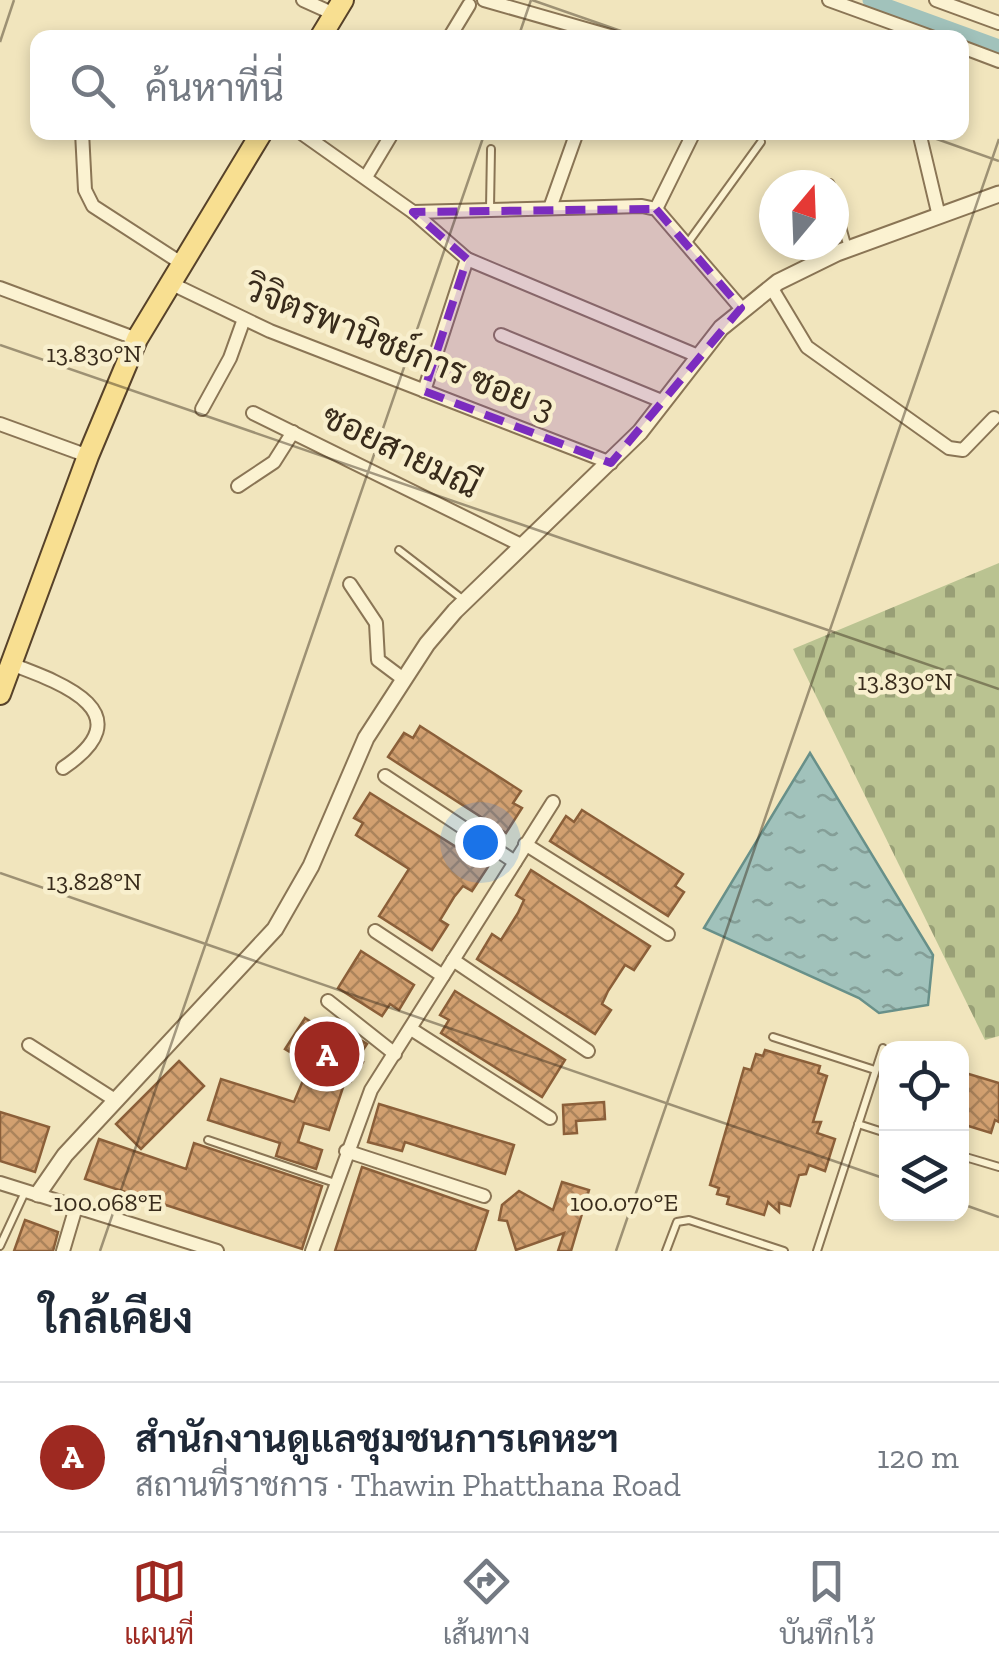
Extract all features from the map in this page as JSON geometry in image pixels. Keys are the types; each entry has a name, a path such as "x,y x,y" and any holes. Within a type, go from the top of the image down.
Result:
{"main road":[{"path":"325,30 339,7"},
{"path":"0,694 88,456 137,339 257,140"}],"street":[{"path":"304,0 339,7"},
{"path":"484,0 589,30"},
{"path":"830,0 912,30"},
{"path":"936,0 999,23"},
{"path":"454,30 468,5"},
{"path":"969,50 999,61"},
{"path":"82,140 85,190 94,206 180,263"},
{"path":"312,140 413,212 467,259 698,356"},
{"path":"366,177 388,140"},
{"path":"550,208 574,140"},
{"path":"656,209 690,140"},
{"path":"921,140 938,212"},
{"path":"849,248 938,212 999,194"},
{"path":"413,212 642,206 656,209 741,308"},
{"path":"424,391 467,259"},
{"path":"32,1192 276,930 311,866 355,760 402,678 465,600 611,463 741,308 825,260"},
{"name":"วิจิตรพานิชย์การ ซอย 3","path":"168,282 244,319 611,463"},
{"path":"0,288 137,339"},
{"path":"770,288 807,348 950,448 963,450 994,418"},
{"path":"202,409 230,358 244,319"},
{"path":"501,335 664,402"},
{"name":"ซอยสายมณี","path":"252,412 523,546"},
{"path":"0,424 88,456"},
{"path":"238,486 274,462 293,432"},
{"path":"350,584 376,623 378,660 402,678"},
{"path":"11,664 68,686 96,712 98,721 86,748 63,768"},
{"path":"385,776 515,862"},
{"path":"312,1251 372,1090 553,802"},
{"path":"525,844 668,934"},
{"path":"375,930 444,976"},
{"path":"453,960 588,1051"},
{"path":"328,1002 395,1054"},
{"path":"411,1029 550,1118"},
{"path":"28,1044 116,1100"},
{"path":"346,1152 484,1196"},
{"path":"0,1183 193,1248 217,1251"},
{"path":"63,1251 76,1207"}],"lane":[{"path":"687,244 714,212 761,142"},
{"path":"490,210 491,149"},
{"path":"399,550 465,600"},
{"path":"773,1037 875,1070"},
{"path":"818,1251 879,1057"},
{"path":"858,1124 880,1131"},
{"path":"208,1140 336,1183"},
{"path":"969,1158 999,1167"},
{"path":"0,1246 32,1192"},
{"path":"666,1251 675,1225 682,1220 784,1251"}],"highlighted area":[{"path":"656,209 741,308 611,463 424,391 467,259 413,212"}],"green space":[{"path":"999,563 999,1036 985,1040 793,649"}],"water":[{"path":"810,753 933,955 928,1005 879,1013 859,998 704,928"}],"building":[{"path":"420,726 521,791 513,803 522,808 506,833 388,757 404,733 413,738"},
{"path":"370,793 488,867 472,891 463,886 454,897 440,920 448,925 432,950 379,916 409,869 356,835 363,823 354,818"},
{"path":"582,810 683,874 675,886 684,892 668,916 550,841 566,816 574,822"},
{"path":"531,870 650,946 634,970 625,965 608,991 602,1004 611,1010 595,1034 477,959 492,934 501,940 518,913 524,900 516,895"},
{"path":"361,951 414,985 399,1010 390,1004 382,1016 338,988"},
{"path":"455,991 565,1060 542,1097 441,1033 449,1020 440,1015"},
{"path":"305,1018 327,1032 333,1023 367,1044 357,1059 363,1062 351,1081 346,1078 329,1130 304,1123 298,1142 322,1150 316,1169 276,1156 280,1143 208,1120 221,1079 294,1102 310,1064 285,1049"},
{"path":"765,1050 820,1066 818,1073 827,1076 813,1122 821,1122 817,1133 835,1139 825,1171 809,1165 806,1174 799,1175 790,1206 779,1203 779,1212 768,1202 764,1215 727,1204 729,1197 717,1194 719,1188 710,1185 744,1068 751,1070 756,1054 763,1056"},
{"path":"179,1061 204,1086 141,1149 116,1124"},
{"path":"969,1074 999,1083 999,1122 995,1120 991,1133 969,1126"},
{"path":"604,1102 605,1119 576,1121 577,1133 564,1134 563,1105"},
{"path":"379,1104 514,1145 505,1174 405,1142 402,1151 368,1142"},
{"path":"0,1112 49,1127 35,1172 0,1161"},
{"path":"99,1139 186,1169 194,1143 322,1186 302,1249 85,1179"},
{"path":"362,1167 488,1211 475,1251 335,1251"},
{"path":"562,1182 589,1190 571,1251 558,1251 564,1233 516,1250 507,1221 499,1220 502,1205 519,1191 553,1210"},
{"path":"25,1220 58,1232 53,1251 14,1251"}],"waterway":[{"path":"870,0 952,30"},
{"path":"969,36 999,47"}],"place":[{"name":"สำนักงานดูแลชุมชนการเคหะฯ","path":"327,1054"}]}
